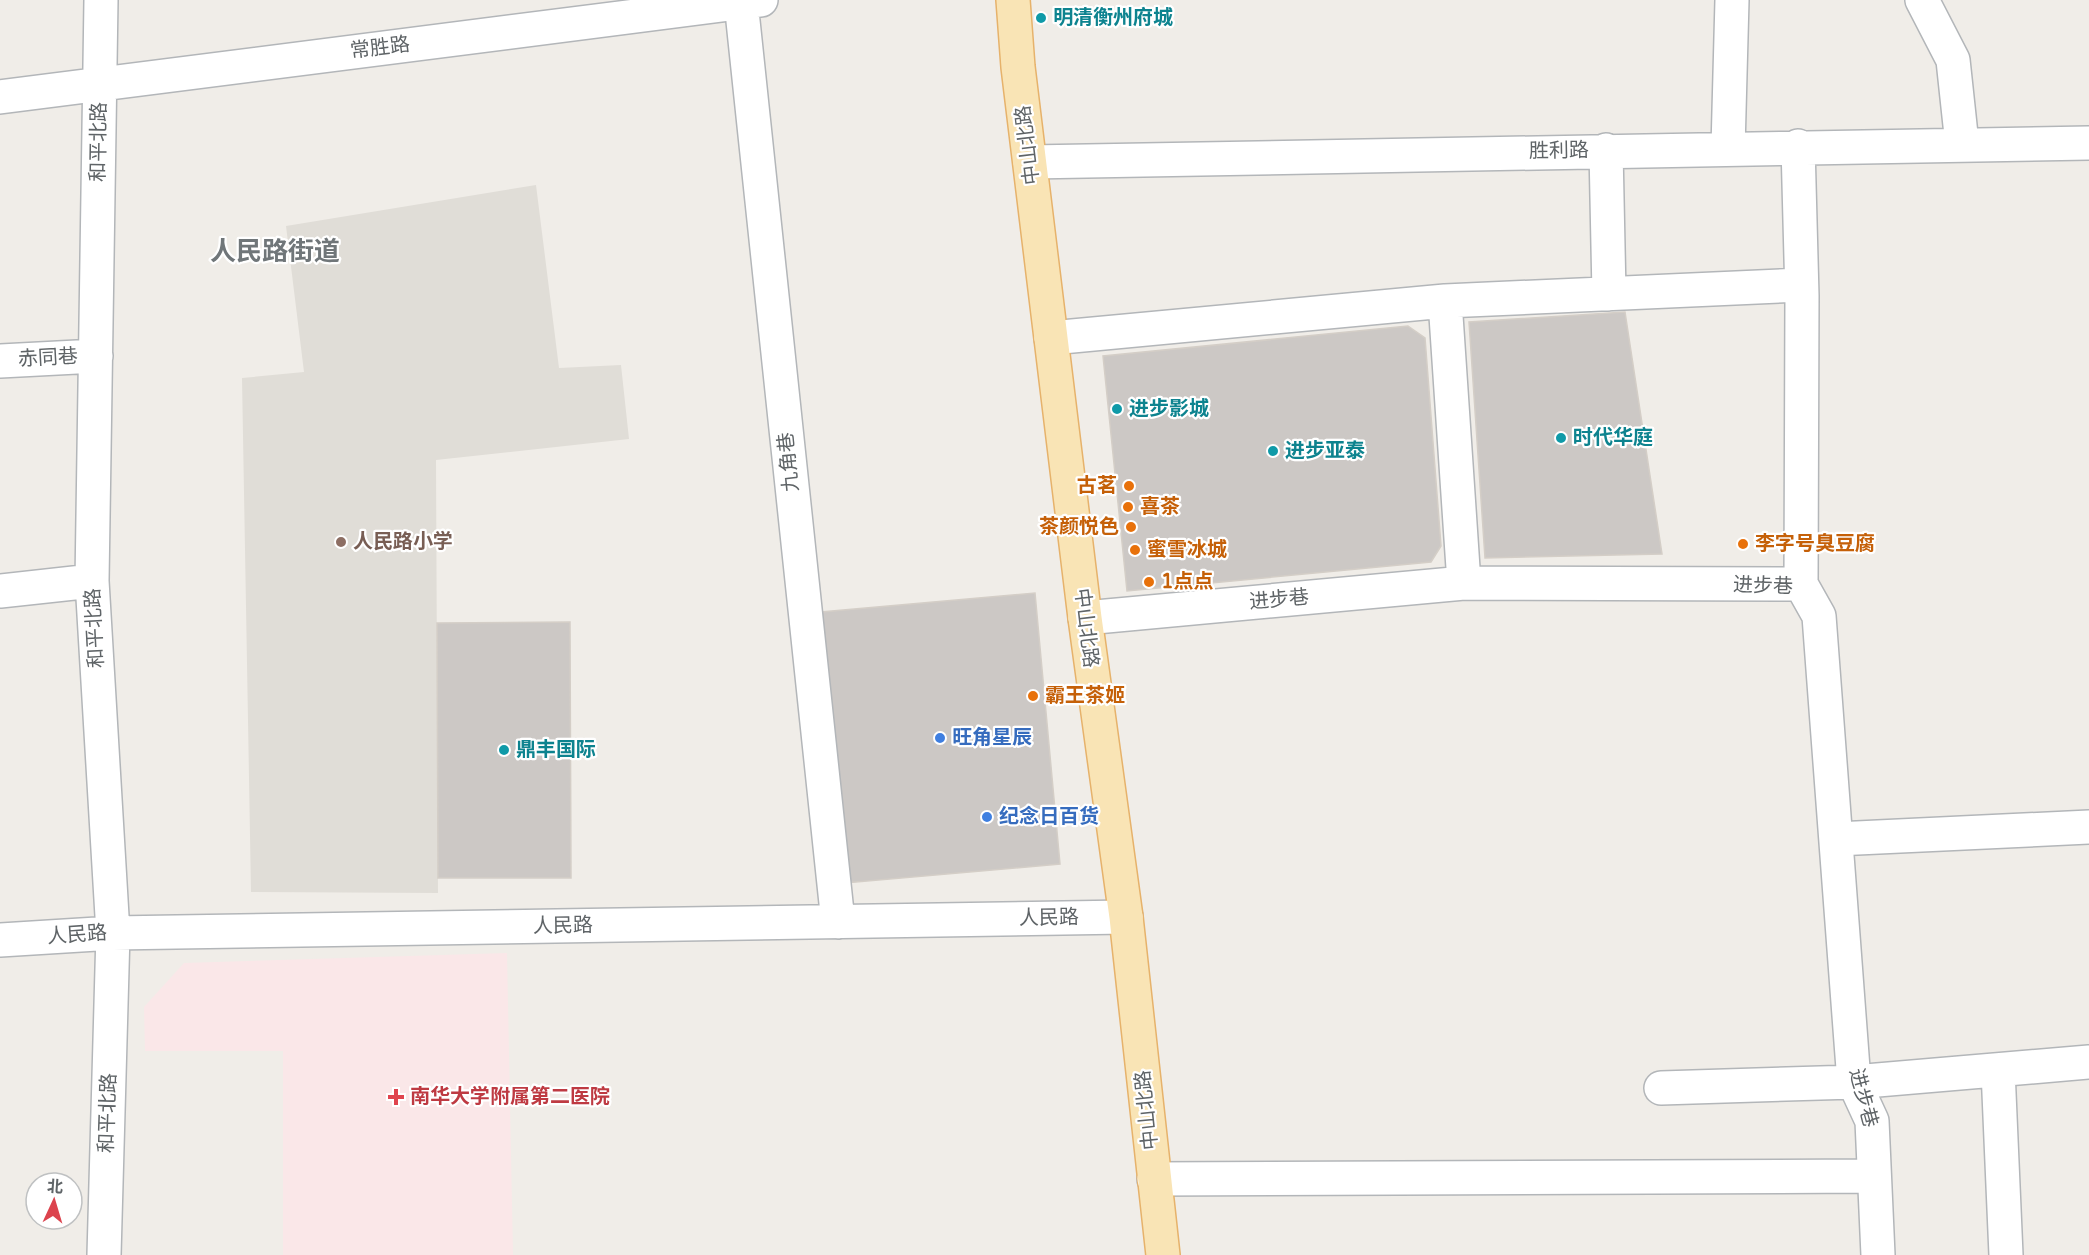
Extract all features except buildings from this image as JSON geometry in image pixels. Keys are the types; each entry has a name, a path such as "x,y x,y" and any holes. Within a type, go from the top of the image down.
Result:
{"main road":[{"name":"中山北路","path":"1013,0 1030,162 1085,618 1126,917 1163,1255"}],"street":[{"name":"和平北路","path":"100,0 92,581 113,933 104,1255"},
{"path":"1728,148 1732,0"},
{"path":"1922,0 1953,60 1962,144"},
{"name":"常胜路","path":"0,97 626,9 751,1"},
{"name":"九角巷","path":"751,1 838,922"},
{"name":"胜利路","path":"1030,162 2089,143"},
{"path":"1798,147 1801,285 1801,584"},
{"path":"1606,150 1609,294"},
{"path":"1051,338 1445,301 1801,285"},
{"path":"1445,301 1464,583"},
{"name":"赤同巷","path":"0,361 96,356"},
{"path":"0,591 92,581"},
{"name":"进步巷","path":"1085,618 1464,583 1801,584 1819,616 1854,1082 1872,1121 1878,1255"},
{"path":"1836,839 2089,827"},
{"name":"人民路","path":"0,940 113,933 1126,917"},
{"path":"1661,1088 1854,1082 2089,1062"},
{"path":"1998,1070 2006,1255"},
{"path":"1154,1179 1874,1176"}],"shaded area":[{"name":"人民路小学","path":"536,185 559,368 621,365 629,439 436,460 438,893 251,892 242,378 304,372 286,226"},
{"name":"南华大学附属第二医院","path":"507,953 513,1255 283,1255 283,1051 145,1051 144,1007 184,963"}],"place":[{"name":"明清衡州府城","path":"1041,18"},
{"name":"进步影城","path":"1117,409"},
{"name":"时代华庭","path":"1561,438"},
{"name":"进步亚泰","path":"1273,451"},
{"name":"古茗","path":"1129,486"},
{"name":"喜茶","path":"1128,507"},
{"name":"茶颜悦色","path":"1131,527"},
{"name":"人民路小学","path":"341,542"},
{"name":"李字号臭豆腐","path":"1743,544"},
{"name":"蜜雪冰城","path":"1135,550"},
{"name":"1点点","path":"1149,582"},
{"name":"霸王茶姬","path":"1033,696"},
{"name":"旺角星辰","path":"940,738"},
{"name":"鼎丰国际","path":"504,750"},
{"name":"纪念日百货","path":"987,817"},
{"name":"南华大学附属第二医院","path":"396,1097"}],"district":[{"name":"人民路街道","path":"275,251"}]}
